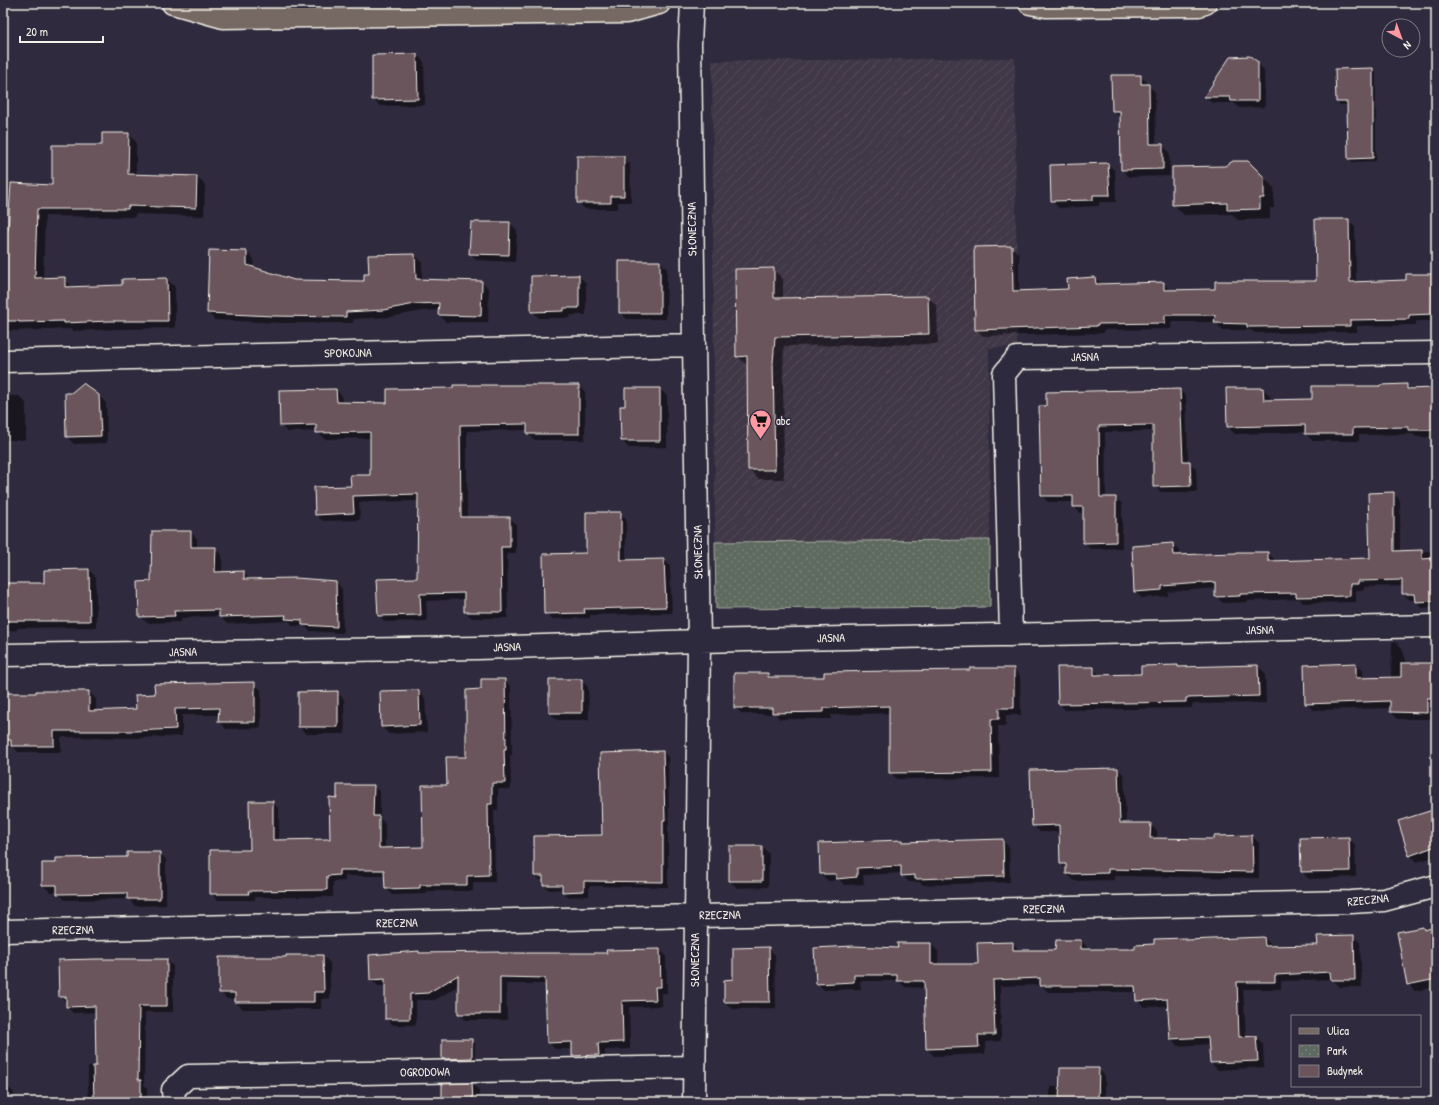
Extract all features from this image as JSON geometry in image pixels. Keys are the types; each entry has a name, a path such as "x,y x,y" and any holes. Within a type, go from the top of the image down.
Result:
{"main road":[{"path":"173,3 223,17 627,12 660,3"},
{"path":"1030,3 1046,6 1199,5 1205,3"}],"street":[{"name":"SŁONECZNA","path":"692,3 690,44 699,641 694,1102"},
{"name":"SPOKOJNA","path":"3,362 694,345"},
{"name":"JASNA","path":"1011,635 1004,374 1017,358 1436,353"},
{"name":"JASNA","path":"3,655 478,648 699,641 1436,626"},
{"name":"RZECZNA","path":"3,932 1351,902 1384,900 1436,886"},
{"name":"OGRODOWA","path":"174,1102 173,1090 188,1076 694,1067"}],"shaded area":[{"path":"1015,58 1017,347 989,348 990,540 715,542 712,61"}],"green space":[{"path":"990,540 990,607 716,609 715,542"}],"building":[{"path":"417,54 418,99 372,100 372,55"},
{"path":"1250,56 1258,62 1258,101 1231,101 1230,97 1204,97 1230,57"},
{"path":"1373,68 1373,158 1348,159 1347,102 1336,102 1335,69"},
{"path":"1111,75 1141,75 1141,84 1149,84 1150,144 1163,144 1163,169 1121,170 1120,111 1112,111"},
{"path":"102,133 129,133 128,174 197,176 196,208 128,206 128,209 37,209 35,278 65,277 65,287 122,285 122,279 167,278 168,321 64,323 64,321 3,321 6,230 8,230 11,183 52,185 52,145 102,145"},
{"path":"577,156 624,156 624,196 611,196 611,203 577,203"},
{"path":"1233,161 1248,161 1264,177 1264,198 1260,198 1260,209 1227,210 1227,203 1172,205 1172,167 1225,166"},
{"path":"1108,163 1110,195 1093,195 1093,200 1051,201 1050,165"},
{"path":"1315,219 1349,219 1350,282 1406,280 1406,274 1432,274 1433,314 1409,315 1409,319 1350,320 1350,326 1247,327 1247,324 1214,323 1215,315 1165,315 1165,323 1097,324 1097,326 975,330 974,247 1012,246 1013,291 1068,289 1067,279 1095,277 1096,284 1164,282 1164,290 1215,289 1215,281 1316,281"},
{"path":"471,222 510,222 509,255 469,254"},
{"path":"209,250 247,251 247,265 294,280 364,281 364,274 369,274 368,255 415,254 416,279 482,281 481,316 438,315 439,303 415,304 383,310 346,312 346,317 207,313"},
{"path":"619,261 660,261 660,313 619,313"},
{"path":"774,268 774,298 928,296 929,334 775,337 773,363 775,470 748,470 747,356 736,357 735,269"},
{"path":"579,275 579,308 564,308 564,311 531,312 531,276"},
{"path":"83,383 99,395 101,436 66,437 65,393 71,393"},
{"path":"1407,384 1407,389 1435,388 1436,430 1408,430 1408,427 1353,428 1353,434 1305,434 1305,425 1227,427 1226,388 1263,388 1264,400 1312,399 1312,386 1380,386"},
{"path":"453,385 579,385 579,434 527,434 527,424 460,425 461,517 510,517 510,547 501,547 502,612 464,612 464,593 420,594 421,615 378,616 376,579 417,578 418,494 353,496 354,513 315,515 314,487 351,486 350,475 370,475 370,432 316,433 316,425 280,426 279,390 336,389 337,402 387,403 387,389 453,388"},
{"path":"625,388 660,388 660,441 621,441 620,406 625,406"},
{"path":"1180,389 1183,461 1190,461 1191,486 1153,487 1153,425 1099,426 1100,497 1116,497 1116,542 1083,543 1083,507 1073,507 1073,496 1041,496 1039,406 1046,406 1046,392"},
{"path":"1394,492 1394,551 1422,550 1422,559 1436,558 1436,601 1415,602 1414,594 1402,594 1402,580 1358,581 1358,584 1350,584 1350,596 1296,597 1296,593 1240,594 1240,596 1215,597 1215,582 1162,586 1162,590 1134,592 1132,546 1173,543 1174,555 1268,552 1268,561 1370,558 1368,493"},
{"path":"586,512 621,512 621,560 664,559 666,607 584,609 585,613 544,614 543,554 586,553"},
{"path":"152,531 191,531 191,547 216,547 215,572 244,571 244,579 296,578 336,581 337,627 302,625 302,620 285,619 286,615 219,617 219,610 174,611 175,616 139,617 138,582 151,581"},
{"path":"89,569 90,621 3,621 3,583 44,583 44,570"},
{"path":"1356,663 1356,678 1401,677 1401,663 1436,663 1436,698 1427,698 1427,713 1390,712 1390,701 1305,704 1304,665"},
{"path":"1178,665 1178,667 1258,665 1259,696 1186,698 1186,702 1058,704 1057,667 1094,667 1094,675 1141,674 1141,666"},
{"path":"970,668 1014,668 1014,708 999,708 999,719 991,719 992,772 889,773 889,706 824,708 824,712 772,713 772,708 734,708 734,673 768,673 768,677 824,677 824,672 970,670"},
{"path":"481,679 505,679 505,783 492,783 492,804 488,804 489,875 467,876 467,885 420,885 420,888 385,889 384,870 339,870 339,875 327,876 327,890 248,891 249,894 210,894 210,850 250,850 249,801 273,801 273,840 330,839 329,797 337,798 337,785 374,785 373,816 379,816 379,848 423,847 422,785 447,785 446,757 466,757 466,690 481,689"},
{"path":"549,679 582,679 582,713 549,713"},
{"path":"255,682 255,722 218,722 219,708 175,709 176,729 134,731 54,731 54,746 11,746 11,740 3,740 3,693 36,693 36,691 89,691 89,711 136,709 135,695 155,694 154,684"},
{"path":"419,690 420,725 381,727 380,691"},
{"path":"338,691 338,727 298,727 298,692"},
{"path":"663,751 665,820 663,820 663,882 584,881 584,891 562,892 562,885 543,885 543,876 534,876 534,836 602,835 600,753"},
{"path":"1118,768 1120,823 1151,823 1150,838 1214,839 1214,836 1252,835 1253,872 1108,869 1108,873 1066,874 1066,864 1060,864 1059,825 1032,826 1030,770"},
{"path":"1436,809 1436,846 1409,856 1398,821"},
{"path":"1349,837 1350,871 1301,872 1300,838"},
{"path":"1003,839 1004,876 915,879 915,875 901,876 901,866 857,868 857,877 836,879 836,874 820,874 819,843"},
{"path":"729,846 762,846 762,881 729,881"},
{"path":"127,852 160,852 160,899 127,899 127,893 57,894 57,885 42,885 42,863 56,863 56,858 127,857"},
{"path":"1423,927 1424,930 1436,927 1436,979 1407,985 1397,932"},
{"path":"1354,935 1355,980 1331,980 1330,972 1275,975 1275,982 1237,982 1239,1037 1256,1036 1258,1061 1210,1063 1208,1037 1170,1039 1167,999 1136,1001 1135,986 1040,986 1040,978 993,980 995,1035 978,1035 979,1047 926,1049 924,981 897,981 897,975 854,975 854,982 816,984 814,948 853,946 898,948 897,943 931,943 931,964 978,964 977,943 1013,942 1013,950 1055,950 1056,940 1081,940 1081,949 1135,949 1135,945 1154,944 1154,939 1186,938 1186,940 1264,937 1265,946 1318,945 1317,936"},
{"path":"769,947 770,1002 724,1002 724,980 733,979 733,948"},
{"path":"660,949 661,987 655,987 656,1000 622,1001 623,1042 598,1043 599,1055 572,1056 572,1042 547,1043 545,978 500,977 500,1014 458,1014 458,975 428,993 410,994 410,1019 385,1019 385,979 370,980 369,955 419,951 419,953 607,953 606,950"},
{"path":"286,955 323,955 324,992 314,992 314,1002 235,1002 235,993 219,993 219,957 286,957"},
{"path":"167,959 167,1006 139,1006 138,1080 141,1080 141,1102 94,1102 93,1066 96,1066 95,1006 66,1007 66,997 59,997 58,960"},
{"path":"442,1039 472,1039 472,1058 442,1059"},
{"path":"1060,1068 1099,1068 1098,1102 1059,1102"},
{"path":"472,1083 473,1102 442,1102 442,1084"}],"place":[{"name":"abc","path":"761,440"}]}
